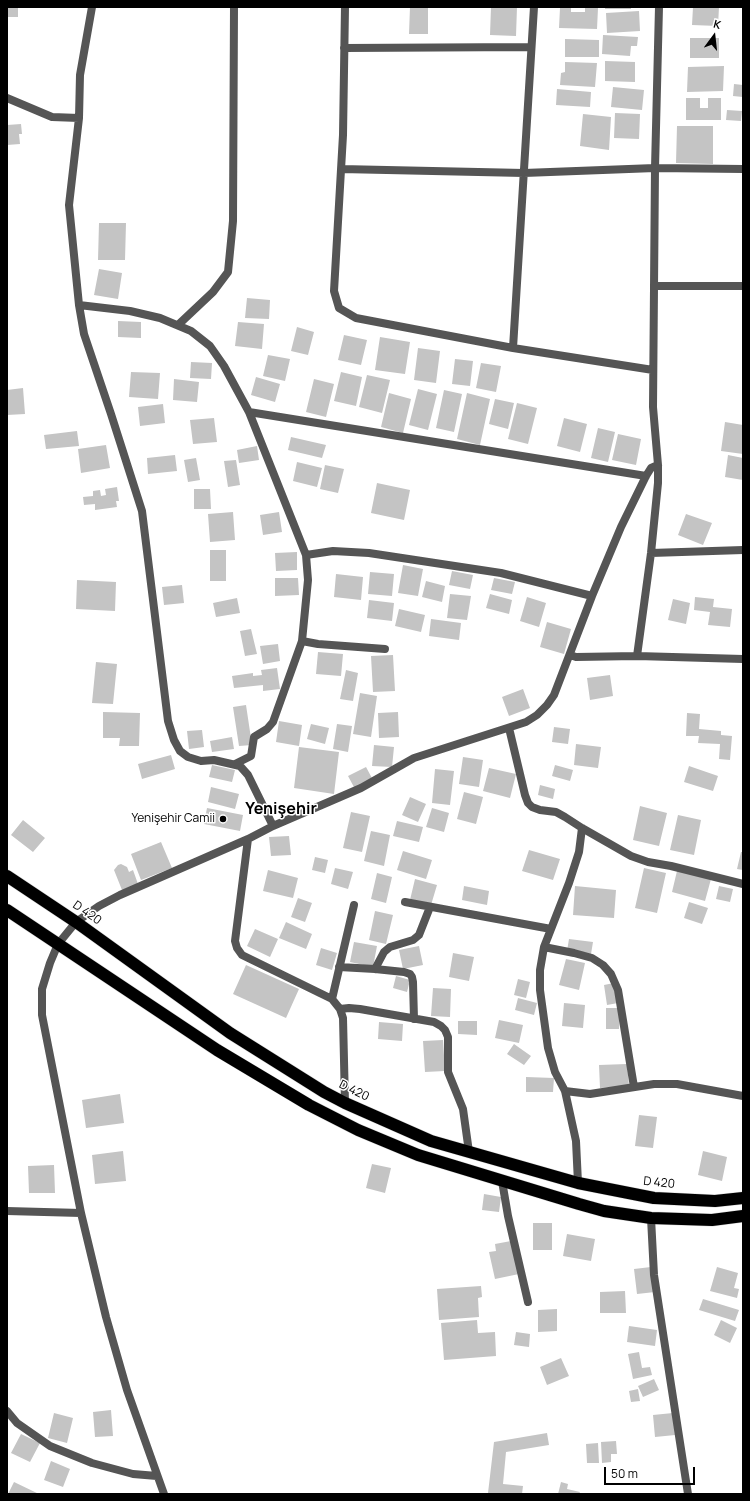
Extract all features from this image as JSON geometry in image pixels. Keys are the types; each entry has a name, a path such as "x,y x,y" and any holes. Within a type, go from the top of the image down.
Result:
{"highway":[{"name":"D 420","path":"7,876 76,922 230,1033 324,1092 430,1141 578,1183 654,1198 715,1201 743,1198"},
{"path":"7,910 217,1050 309,1105 358,1130 418,1155 604,1211 651,1218 712,1220 743,1216"}],"street":[{"path":"92,7 80,75 79,118 69,205 79,305 84,334 142,511 168,721 174,740 180,751 188,757 201,761 214,760 240,766 248,775 273,826"},
{"path":"178,326 213,292 228,272 233,221 234,7"},
{"path":"345,7 341,169 334,291 339,308 356,318 513,348 653,370"},
{"path":"513,348 534,7"},
{"path":"637,656 651,554 658,483 653,407 653,370 655,168 659,7"},
{"path":"344,48 531,47"},
{"path":"7,98 52,117 79,118"},
{"path":"341,169 524,173 655,168 743,168"},
{"path":"654,286 743,286"},
{"path":"79,305 130,311 160,318 191,331 210,346 224,366 249,412 306,555 308,580 302,641 273,722 267,729 254,737 251,756 235,764"},
{"path":"249,412 646,476"},
{"path":"164,1494 127,1390 106,1316 80,1213 42,1015 42,989 58,944 76,922 99,906 120,895 361,788 414,758 509,728 526,722 537,715 554,695 592,596 621,527 646,476 652,468 658,465"},
{"path":"651,554 743,550"},
{"path":"306,555 333,551 376,554 501,573 592,596"},
{"path":"302,641 318,644 385,649"},
{"path":"570,655 576,657 637,656 743,659"},
{"path":"509,728 528,803 532,807 540,810 556,812 631,856 648,862 671,866 743,884"},
{"path":"578,1183 576,1140 565,1091 555,1072 548,1048 540,990 540,970 544,947 569,883 579,852 582,828"},
{"path":"248,839 235,941 237,948 242,955 332,999 340,1009 343,1018 345,1103"},
{"path":"405,902 551,929"},
{"path":"332,999 354,905"},
{"path":"374,969 384,952 390,946 413,940 419,936 430,907"},
{"path":"544,947 592,958 603,965 611,974 618,990 634,1087"},
{"path":"339,967 374,969 410,974 412,977 414,1018"},
{"path":"340,1009 360,1009 414,1018 434,1022 445,1030 448,1037 448,1072 463,1109 469,1152"},
{"path":"565,1091 590,1094 654,1084 677,1084 743,1096"},
{"path":"502,1181 508,1216 528,1302"},
{"path":"7,1212 80,1213"},
{"path":"651,1218 654,1275 688,1494"},
{"path":"7,1411 17,1423 50,1446 92,1463 133,1474 158,1476"}],"building":[{"path":"7,7 18,7 18,17 7,17"},
{"path":"410,7 428,7 428,34 409,34"},
{"path":"491,7 517,7 516,36 490,35"},
{"path":"605,7 631,7 631,9 605,9"},
{"path":"693,7 719,7 718,26 692,25"},
{"path":"560,8 571,8 571,12 585,12 585,8 598,8 597,29 559,28"},
{"path":"639,11 640,31 607,33 606,13"},
{"path":"603,35 638,37 637,46 631,46 630,56 602,54"},
{"path":"690,38 719,38 719,58 690,58"},
{"path":"565,39 599,40 599,57 565,57"},
{"path":"605,61 635,62 635,82 605,81"},
{"path":"565,62 597,63 595,87 560,85 561,73 565,72"},
{"path":"724,66 723,91 687,92 688,67"},
{"path":"734,84 743,85 743,97 733,96"},
{"path":"613,87 644,90 642,110 611,107"},
{"path":"557,89 591,92 590,107 556,105"},
{"path":"686,98 700,98 700,108 708,108 708,98 721,98 721,120 686,120"},
{"path":"727,110 742,111 741,121 726,120"},
{"path":"615,113 640,114 639,139 614,138"},
{"path":"583,114 611,117 609,150 580,146"},
{"path":"21,124 22,134 19,134 20,144 7,145 7,125"},
{"path":"677,126 713,126 713,164 676,163"},
{"path":"99,223 126,223 125,260 98,260"},
{"path":"99,269 122,273 118,299 94,295"},
{"path":"247,298 270,300 269,319 245,318"},
{"path":"118,321 141,322 141,338 118,337"},
{"path":"238,322 264,324 262,349 235,346"},
{"path":"297,327 314,332 308,355 291,351"},
{"path":"344,335 367,340 361,365 338,360"},
{"path":"380,337 410,342 405,374 375,370"},
{"path":"418,348 440,351 436,383 414,380"},
{"path":"268,355 290,359 285,381 263,376"},
{"path":"455,359 473,361 470,386 452,384"},
{"path":"191,362 212,363 211,379 190,378"},
{"path":"481,363 501,366 496,392 476,388"},
{"path":"131,372 160,373 158,399 129,397"},
{"path":"341,372 362,377 356,406 334,401"},
{"path":"367,375 390,380 382,413 359,407"},
{"path":"256,377 280,384 275,402 251,395"},
{"path":"174,379 199,382 197,402 173,400"},
{"path":"314,379 334,384 326,417 306,412"},
{"path":"23,388 25,414 7,415 7,390"},
{"path":"418,389 437,394 428,430 409,425"},
{"path":"444,390 462,394 454,432 436,428"},
{"path":"389,393 411,399 403,433 381,427"},
{"path":"467,393 490,399 480,445 457,439"},
{"path":"495,399 514,403 508,429 489,424"},
{"path":"517,403 537,408 528,444 508,439"},
{"path":"163,404 165,423 140,426 138,407"},
{"path":"214,418 217,442 193,444 190,420"},
{"path":"564,418 587,424 580,452 557,446"},
{"path":"725,422 743,425 743,454 721,451"},
{"path":"598,428 615,432 608,462 591,458"},
{"path":"77,431 79,446 46,449 44,435"},
{"path":"618,434 641,439 636,465 612,460"},
{"path":"291,437 326,445 322,458 288,450"},
{"path":"106,445 110,468 81,473 78,449"},
{"path":"257,446 259,460 239,463 237,450"},
{"path":"175,455 177,471 148,474 147,458"},
{"path":"728,455 743,458 743,480 725,477"},
{"path":"196,458 200,480 188,482 184,460"},
{"path":"236,460 240,485 228,487 224,461"},
{"path":"297,462 322,468 317,487 293,481"},
{"path":"325,465 344,469 338,493 320,489"},
{"path":"377,483 410,490 404,520 371,513"},
{"path":"117,487 119,501 116,501 117,507 95,510 95,504 84,505 83,497 93,496 93,491 100,490 101,496 106,495 105,489"},
{"path":"194,489 210,489 211,509 194,509"},
{"path":"233,512 235,540 210,542 208,514"},
{"path":"279,512 282,532 263,535 260,515"},
{"path":"686,514 712,523 703,545 678,535"},
{"path":"210,550 226,550 226,581 210,581"},
{"path":"297,552 297,570 276,571 275,553"},
{"path":"403,565 423,569 418,596 398,593"},
{"path":"452,571 473,575 470,589 449,585"},
{"path":"370,572 394,574 392,596 368,594"},
{"path":"336,574 363,577 361,600 334,597"},
{"path":"275,578 298,578 299,595 275,596"},
{"path":"494,578 515,582 512,594 491,590"},
{"path":"77,580 116,582 115,611 76,609"},
{"path":"426,581 445,586 442,602 422,597"},
{"path":"182,585 184,603 164,605 162,587"},
{"path":"450,594 471,596 467,620 447,618"},
{"path":"490,594 512,600 509,614 486,608"},
{"path":"527,597 546,603 539,627 520,621"},
{"path":"695,597 714,599 713,607 732,609 730,627 708,625 710,612 694,610"},
{"path":"237,598 240,613 216,617 213,603"},
{"path":"673,599 690,603 686,624 668,620"},
{"path":"369,600 394,603 392,621 367,618"},
{"path":"399,609 425,615 421,632 395,626"},
{"path":"431,619 461,623 459,640 429,636"},
{"path":"547,622 571,629 564,654 540,647"},
{"path":"251,629 257,654 245,656 240,631"},
{"path":"278,644 280,661 263,664 260,646"},
{"path":"318,652 343,654 341,676 316,674"},
{"path":"393,655 395,691 373,692 371,656"},
{"path":"96,662 117,664 113,704 92,703"},
{"path":"277,668 280,689 263,691 263,685 234,688 232,676 253,673 253,676 262,675 261,670"},
{"path":"346,670 358,673 353,701 340,699"},
{"path":"610,675 613,696 590,700 587,678"},
{"path":"523,689 530,708 509,716 502,697"},
{"path":"360,693 377,696 371,737 353,734"},
{"path":"246,705 252,745 239,746 233,707"},
{"path":"103,712 140,713 139,746 119,746 120,738 103,738"},
{"path":"398,712 399,737 379,738 378,713"},
{"path":"687,713 700,714 699,729 721,731 721,735 732,736 730,760 719,759 720,744 698,743 699,736 686,736"},
{"path":"279,721 302,725 299,746 276,742"},
{"path":"311,724 329,728 325,744 307,739"},
{"path":"337,724 352,726 348,752 333,749"},
{"path":"554,727 570,729 568,744 552,742"},
{"path":"202,730 204,747 189,749 187,731"},
{"path":"232,737 234,749 212,752 210,741"},
{"path":"576,744 601,747 598,768 574,765"},
{"path":"374,745 394,747 392,767 372,766"},
{"path":"299,747 339,752 334,794 294,788"},
{"path":"171,755 175,769 142,779 138,764"},
{"path":"463,757 483,760 479,787 459,784"},
{"path":"212,765 235,770 232,782 209,777"},
{"path":"555,765 573,770 570,781 552,776"},
{"path":"689,766 718,776 713,791 684,782"},
{"path":"366,767 373,780 355,789 348,776"},
{"path":"489,768 516,774 510,798 483,791"},
{"path":"435,769 454,771 450,805 432,803"},
{"path":"540,785 555,789 553,799 538,795"},
{"path":"211,787 239,794 235,809 208,802"},
{"path":"464,792 483,797 476,824 457,819"},
{"path":"410,797 426,804 418,822 402,815"},
{"path":"640,806 667,813 659,846 633,840"},
{"name":"Yenişehir Camii","path":"207,808 243,815 240,831 204,824"},
{"path":"432,808 449,813 444,832 426,827"},
{"path":"351,812 370,816 362,852 343,848"},
{"path":"678,815 701,820 694,855 670,850"},
{"path":"23,820 45,838 33,852 11,835"},
{"path":"397,821 423,827 419,842 393,836"},
{"path":"371,831 390,835 384,866 364,861"},
{"path":"289,836 291,855 271,856 269,837"},
{"path":"161,842 172,868 141,880 131,854"},
{"path":"529,850 560,859 553,880 522,871"},
{"path":"403,851 432,860 426,879 397,870"},
{"path":"741,852 743,852 743,870 737,869"},
{"path":"315,857 328,860 325,873 312,870"},
{"path":"121,864 127,867 129,872 133,870 138,884 122,890 114,870"},
{"path":"335,868 353,872 348,889 331,884"},
{"path":"644,868 666,873 657,913 635,908"},
{"path":"268,870 298,878 293,898 263,891"},
{"path":"677,871 711,879 705,901 672,892"},
{"path":"377,873 392,877 386,903 371,899"},
{"path":"415,879 437,885 431,905 410,900"},
{"path":"464,886 489,891 487,905 462,900"},
{"path":"575,886 616,890 614,918 573,915"},
{"path":"719,886 733,889 730,902 716,899"},
{"path":"298,898 312,903 305,922 291,917"},
{"path":"689,902 708,908 702,924 684,918"},
{"path":"375,911 393,915 386,944 369,940"},
{"path":"286,922 312,934 306,949 279,938"},
{"path":"255,929 278,939 270,957 247,946"},
{"path":"569,939 593,942 591,954 567,951"},
{"path":"354,942 377,946 373,967 350,962"},
{"path":"419,946 423,965 403,969 399,950"},
{"path":"321,948 337,953 332,970 316,965"},
{"path":"453,953 474,957 469,981 449,977"},
{"path":"566,959 585,963 579,990 559,985"},
{"path":"246,965 299,989 286,1018 233,994"},
{"path":"396,976 410,980 407,992 393,988"},
{"path":"518,979 530,982 526,998 514,995"},
{"path":"614,983 618,1003 607,1005 604,985"},
{"path":"433,988 451,989 450,1017 431,1016"},
{"path":"518,998 537,1003 534,1015 515,1010"},
{"path":"564,1003 585,1005 583,1028 562,1026"},
{"path":"606,1008 620,1008 619,1029 606,1029"},
{"path":"499,1020 523,1025 519,1043 495,1038"},
{"path":"458,1021 477,1021 477,1035 458,1034"},
{"path":"379,1022 403,1024 402,1041 378,1039"},
{"path":"443,1040 445,1071 425,1072 423,1041"},
{"path":"514,1044 531,1056 524,1065 507,1054"},
{"path":"627,1064 629,1086 600,1088 599,1065"},
{"path":"526,1077 554,1078 553,1092 526,1092"},
{"path":"120,1094 124,1123 86,1128 82,1100"},
{"path":"639,1115 657,1117 653,1148 635,1146"},
{"path":"123,1151 126,1181 95,1184 92,1155"},
{"path":"703,1151 727,1157 722,1181 698,1175"},
{"path":"372,1164 391,1168 385,1193 366,1188"},
{"path":"54,1165 55,1193 29,1193 28,1166"},
{"path":"484,1194 501,1197 499,1212 482,1210"},
{"path":"533,1223 552,1223 552,1250 533,1250"},
{"path":"567,1234 595,1239 591,1261 563,1256"},
{"path":"511,1241 519,1274 495,1279 489,1252 496,1251 495,1244"},
{"path":"651,1267 655,1292 637,1294 634,1269"},
{"path":"717,1267 738,1273 734,1288 739,1289 737,1298 710,1291"},
{"path":"481,1286 482,1297 478,1298 479,1317 439,1320 437,1289"},
{"path":"625,1291 626,1313 600,1313 600,1292"},
{"path":"703,1299 739,1310 735,1321 699,1310"},
{"path":"557,1309 557,1331 538,1332 538,1310"},
{"path":"477,1320 478,1333 495,1332 496,1356 444,1360 441,1323"},
{"path":"721,1320 737,1328 730,1343 714,1335"},
{"path":"629,1326 657,1330 655,1346 627,1342"},
{"path":"516,1332 530,1334 529,1347 514,1345"},
{"path":"639,1352 642,1368 650,1367 652,1375 633,1379 628,1354"},
{"path":"561,1358 569,1376 547,1385 540,1367"},
{"path":"654,1379 659,1390 643,1397 638,1386"},
{"path":"638,1389 640,1401 631,1402 629,1391"},
{"path":"111,1410 113,1436 95,1437 93,1412"},
{"path":"54,1413 73,1418 67,1443 48,1438"},
{"path":"673,1413 675,1435 655,1437 653,1415"},
{"path":"547,1433 549,1445 506,1452 503,1484 523,1486 522,1494 488,1493 494,1442"},
{"path":"21,1434 40,1443 30,1462 11,1453"},
{"path":"616,1441 617,1454 611,1454 611,1462 602,1463 601,1442"},
{"path":"598,1443 599,1463 587,1463 586,1444"},
{"path":"51,1461 70,1469 63,1487 44,1480"},
{"path":"14,1482 39,1494 8,1494"},
{"path":"561,1482 568,1484 567,1489 580,1492 579,1494 558,1494"}],"place":[{"name":"Yenişehir Camii","path":"223,819"}],"district":[{"name":"Yenişehir","path":"281,810"}]}
